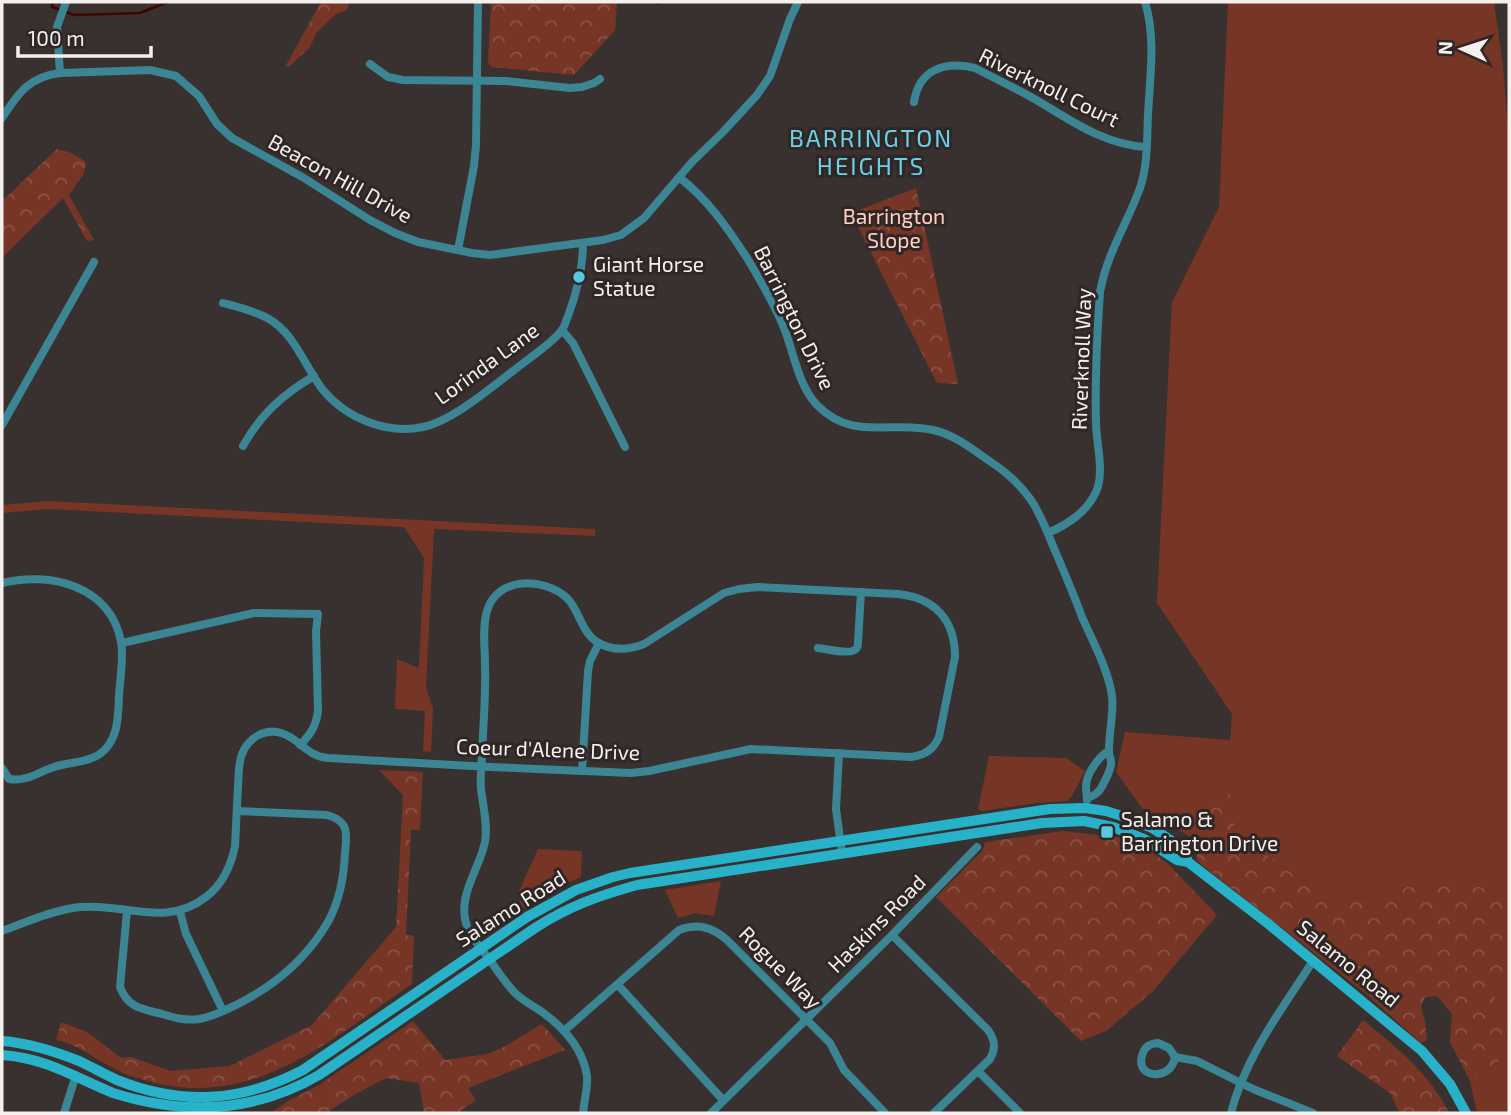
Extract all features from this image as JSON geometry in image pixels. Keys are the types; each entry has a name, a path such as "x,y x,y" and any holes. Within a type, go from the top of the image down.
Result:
{"main road":[{"name":"Salamo Road","path":"2,1041 52,1051 116,1079 159,1093 224,1096 251,1091 288,1077 316,1062 527,917 555,900 613,877 1087,803 1154,829 1184,850 1188,862"},
{"name":"Salamo Road","path":"2,1055 45,1063 130,1100 170,1109 254,1108 319,1075 553,916 581,902 637,885 1033,824 1084,821 1125,831 1153,844 1177,860 1188,862 1241,902 1428,1057 1450,1084 1466,1113"},
{"path":"251,1091 254,1108"}],"street":[{"path":"60,73 57,39 59,20 66,2"},
{"path":"458,250 475,150 478,2"},
{"name":"Beacon Hill Drive","path":"2,118 14,99 34,81 60,73 150,70 176,76 196,92 217,124 232,138 304,178 382,227 415,241 496,255 583,243 612,238 629,230 644,218 692,162 742,112 768,81 798,2"},
{"name":"Riverknoll Way","path":"1048,533 1070,523 1082,511 1096,491 1100,479 1096,421 1100,292 1116,239 1140,187 1146,147 1151,59 1150,24 1145,2"},
{"path":"370,64 388,77 403,80 506,80 570,88 582,87 600,79"},
{"name":"Riverknoll Court","path":"914,102 919,82 926,75 944,67 965,66 982,72 1106,139 1146,147"},
{"name":"Barrington Drive","path":"679,177 715,211 759,278 783,326 802,382 818,406 835,419 854,426 914,428 949,436 990,461 1012,479 1030,500 1048,533 1106,674 1112,696 1108,751 1111,764 1098,793 1087,803"},
{"name":"Lorinda Lane","path":"223,303 269,319 279,327 324,391 362,421 388,427 424,428 461,410 562,330 577,290 583,243"},
{"path":"2,425 94,262"},
{"path":"562,330 573,343 625,447"},
{"path":"243,446 251,431 276,402 314,376"},
{"path":"2,583 36,580 61,581 75,585 105,608 116,625 122,643 117,727 108,746 93,758 55,766 24,779 9,779 2,768"},
{"path":"582,771 587,673 599,643 587,633 570,601 550,587 513,584 495,596 486,611 486,679 481,766 486,832 465,898 464,910 469,930 516,994 564,1031 579,1052 587,1086 583,1113"},
{"name":"Coeur d'Alene Drive","path":"180,912 211,893 226,873 235,846 241,756 249,741 265,733 278,732 293,738 307,751 319,757 617,773 649,771 751,749 911,757 931,750 939,737 955,657 955,645 943,615 930,604 910,595 758,587 739,589 718,597 638,647 613,649 599,643"},
{"path":"818,648 846,652 856,649 861,592"},
{"path":"122,643 254,613 318,614 317,722 309,737 300,745"},
{"name":"Barrington Drive","path":"1084,821 1086,785 1099,757 1108,751"},
{"path":"839,753 836,809 842,853"},
{"path":"127,911 120,987 128,1002 141,1009 184,1019 201,1019 257,995 284,975 329,919 338,897 344,870 346,831 340,820 334,817 237,811"},
{"name":"Haskins Road","path":"711,1113 977,847"},
{"path":"2,931 78,907 180,912 186,934 223,1011"},
{"name":"Rogue Way","path":"564,1031 679,930 708,928 727,940 830,1043 844,1070 885,1113"},
{"path":"892,934 992,1036 994,1052 934,1113"},
{"path":"1231,1113 1241,1083 1263,1040 1313,961"},
{"path":"618,985 723,1100"},
{"path":"1175,1057 1171,1068 1161,1074 1149,1073 1141,1065 1143,1052 1147,1047 1158,1043 1169,1048 1175,1057 1197,1061 1313,1113"},
{"path":"978,1071 1020,1113"},
{"path":"64,1113 76,1075"}],"green space":[{"path":"321,2 350,2 347,10 336,14 317,32 310,47 290,66 285,67"},
{"path":"491,2 617,2 615,30 574,75 491,67 488,62"},
{"path":"1228,2 1494,2 1509,138 1509,897 1450,877 1338,903 1237,835 1195,818 1197,841 1142,808 1116,772 1125,732 1230,740 1232,714 1157,603 1172,302 1219,207"},
{"path":"57,149 85,161 83,175 69,195 94,240 87,241 63,198 2,258 2,201"},
{"name":"Barrington Slope","path":"916,188 958,384 937,383 851,213"},
{"path":"48,501 595,529 595,536 434,529 426,688 433,708 431,752 423,751 425,711 395,709 397,659 419,668 424,558 404,527 48,509 2,513 2,505"},
{"path":"989,756 1066,758 1085,771 1067,801 982,811 978,809"},
{"path":"379,770 423,772 420,830 411,830 406,935 414,936 412,984 321,1047 256,1078 222,1086 186,1088 144,1080 121,1072 78,1048 56,1040 61,1022 87,1032 121,1058 131,1057 171,1071 230,1066 312,1025 396,927 403,795"},
{"path":"1229,792 1237,835 1338,903 1450,877 1509,897 1509,969 1491,984 1509,1044 1509,1054 1470,1081 1450,1042 1452,1014 1437,996 1425,997 1421,1007 1427,1040 1421,1043 1366,994 1197,861 1195,818 1215,797"},
{"path":"1063,831 1135,839 1169,865 1217,915 1153,991 1106,1031 1081,1041 936,897 983,850 985,842"},
{"path":"538,849 582,851 581,877 552,890 522,909 518,893"},
{"path":"721,881 714,916 696,913 678,918 665,890"},
{"path":"1509,969 1509,1044 1491,984"},
{"path":"1363,1020 1400,1051 1422,1074 1449,1113 1399,1113 1390,1093 1337,1056"},
{"path":"413,1021 445,1060 487,1054 542,1024 565,1050 468,1088 476,1100 457,1113 424,1113 419,1083 386,1078 326,1113 270,1113 319,1085"},
{"path":"1509,1054 1509,1113 1477,1113 1470,1081"}],"waterway":[{"path":"53,2 52,7 74,15 140,13 168,2"},
{"path":"656,2 662,2"}],"place":[{"name":"Giant Horse Statue","path":"579,277"},
{"name":"Salamo & Barrington Drive","path":"1107,832"}],"district":[{"name":"BARRINGTON HEIGHTS","path":"871,153"}]}
